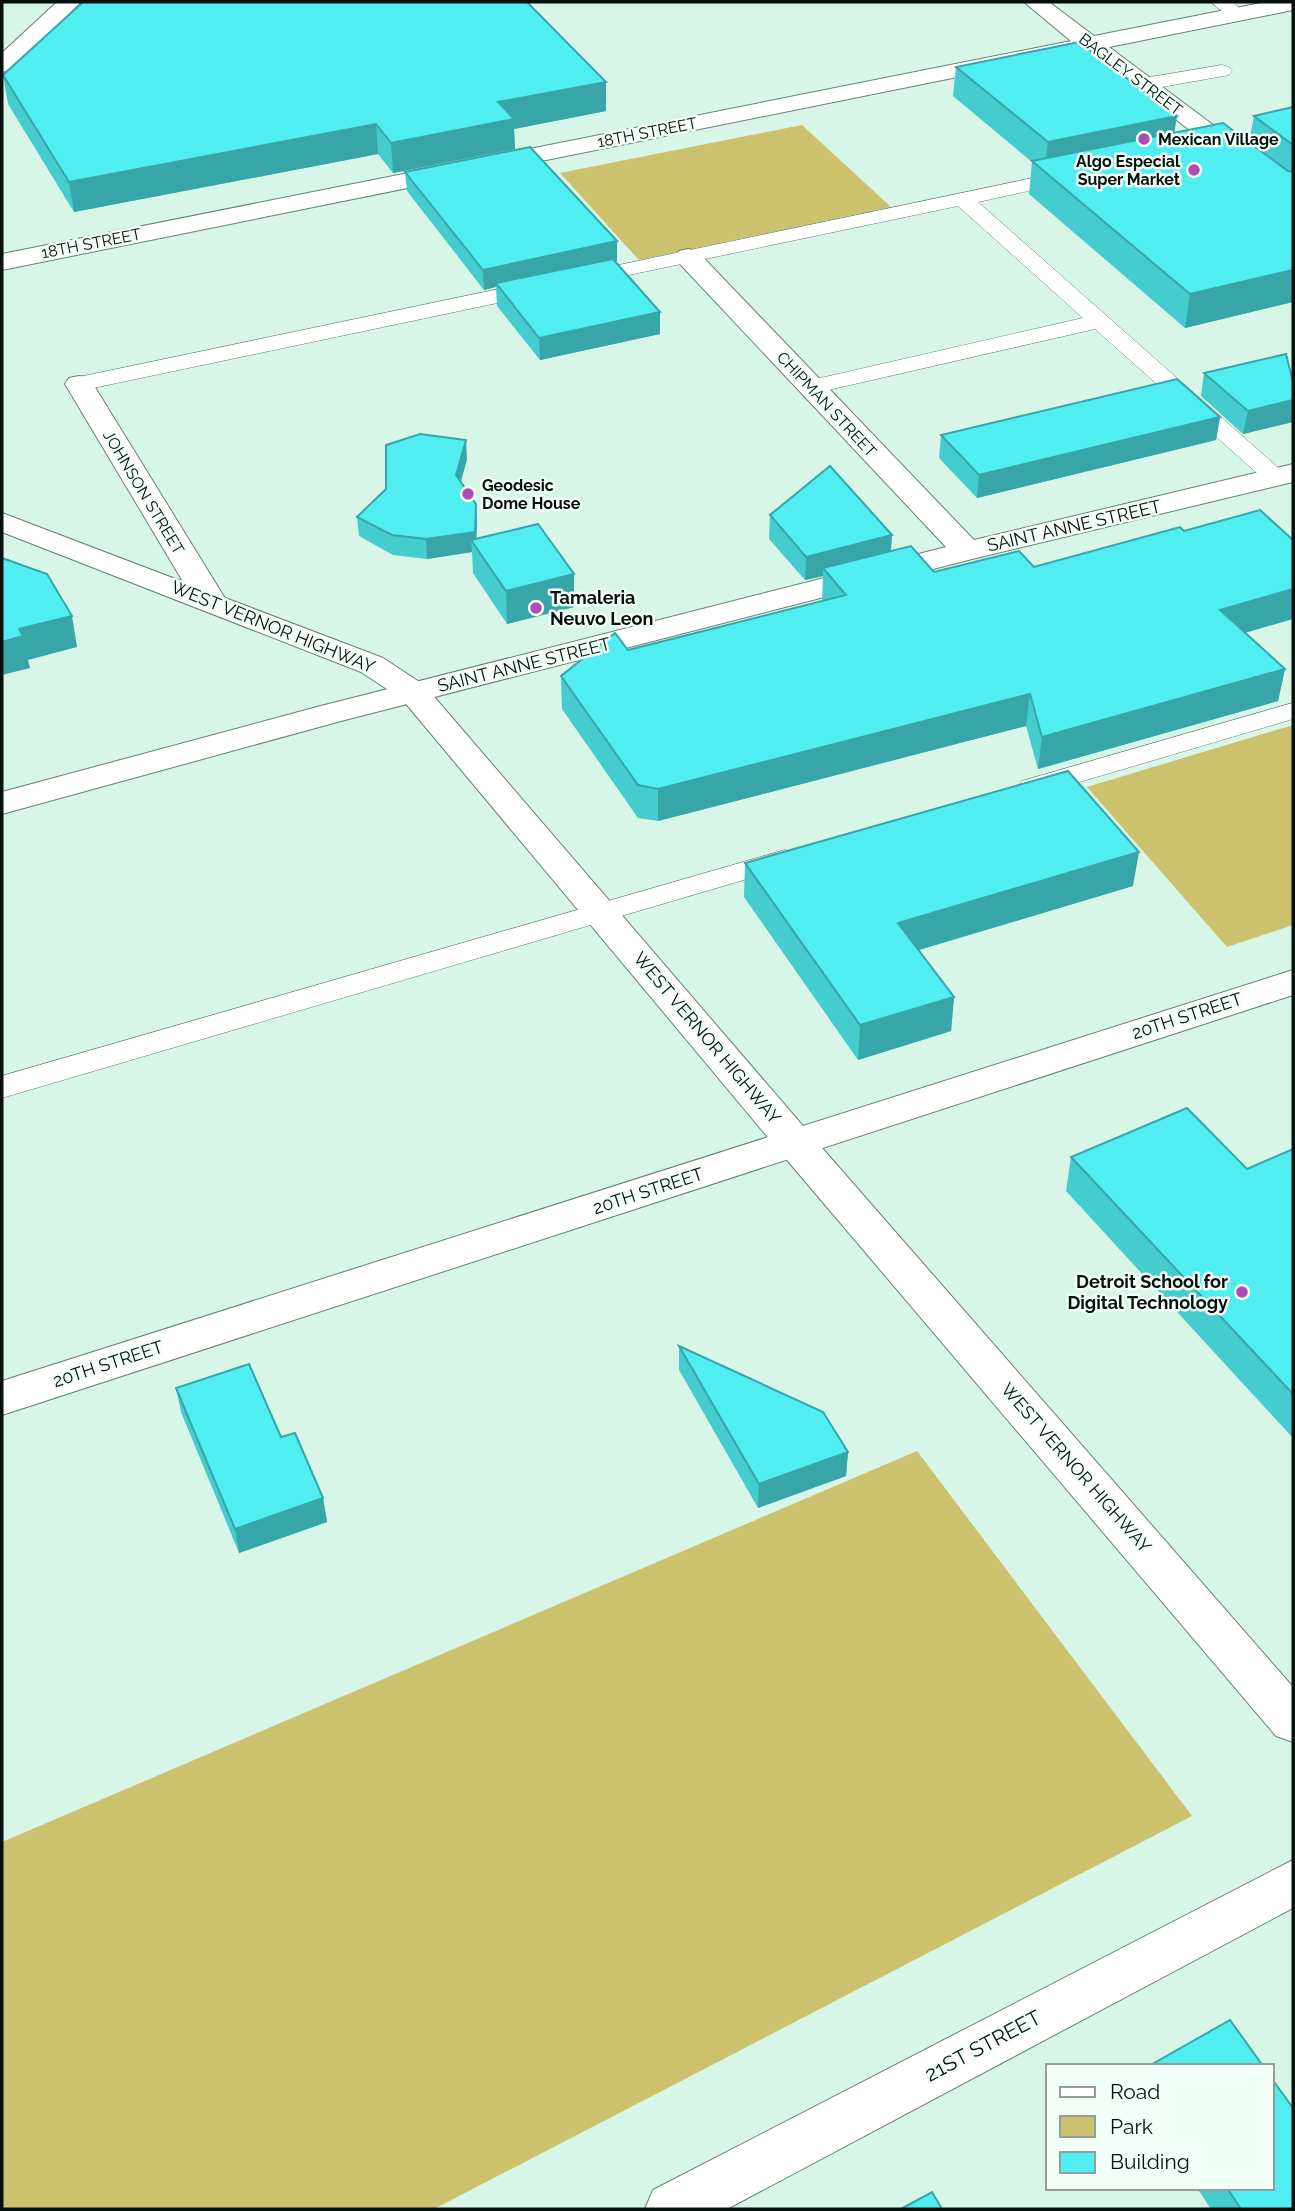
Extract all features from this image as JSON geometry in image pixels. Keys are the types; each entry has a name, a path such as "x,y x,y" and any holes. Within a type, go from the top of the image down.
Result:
{"street":[{"name":"BAGLEY STREET","path":"1035,2 1144,85 1235,142 1293,197"},
{"name":"18TH STREET","path":"2,262 1092,43 1229,8 1293,3"},
{"path":"2,65 73,5"},
{"name":"CHIPMAN STREET","path":"688,257 967,551"},
{"name":"JOHNSON STREET","path":"79,384 210,600"},
{"name":"SAINT ANNE STREET","path":"2,803 413,692 967,551 1284,475"},
{"name":"WEST VERNOR HIGHWAY","path":"2,522 210,600 372,665 413,692 795,1143 1293,1721"},
{"name":"20TH STREET","path":"2,1398 1293,982"},
{"name":"21ST STREET","path":"672,2209 1293,1883"}],"lane":[{"path":"1144,85 1222,71"},
{"path":"1197,150 1235,142"},
{"path":"79,384 1091,172"},
{"path":"962,199 1098,321 1284,475"},
{"path":"811,387 1098,321"},
{"path":"1001,796 1293,711"},
{"path":"2,1087 816,850"}],"green space":[{"path":"802,125 891,207 639,260 560,173"},
{"path":"1293,725 1293,925 1227,947 1087,787"},
{"path":"917,1451 1192,1816 434,2209 2,2209 2,1842"}],"building":[{"path":"83,2 527,2 606,82 498,102 514,119 391,143 376,124 69,182 3,75"},
{"path":"1079,42 1177,116 1048,142 956,67"},
{"path":"1293,107 1293,145 1254,116"},
{"path":"1223,123 1293,172 1293,270 1190,294 1032,161"},
{"path":"530,147 617,241 483,270 405,172"},
{"path":"613,259 660,312 539,338 496,283"},
{"path":"1286,354 1293,382 1293,400 1248,411 1204,373"},
{"path":"1177,379 1220,417 979,475 941,435"},
{"path":"420,434 466,440 456,475 476,504 475,532 426,539 392,535 357,517 386,489 386,445"},
{"path":"830,466 892,535 806,557 770,515"},
{"path":"1260,510 1293,540 1293,589 1220,610 1285,669 1042,737 1030,694 658,789 638,785 561,676 615,633 628,650 846,595 823,568 911,546 934,572 1019,551 1034,567 1180,527 1184,531"},
{"path":"538,524 574,574 506,591 471,540"},
{"path":"2,558 47,574 72,616 19,629 23,636 2,642"},
{"path":"1068,771 1139,852 898,923 954,997 860,1025 745,863"},
{"name":"Detroit School for Digital Technology","path":"1187,1108 1247,1169 1293,1149 1293,1394 1071,1157"},
{"path":"679,1346 823,1412 848,1452 759,1484"},
{"path":"249,1364 281,1437 295,1433 323,1498 235,1529 176,1388"},
{"path":"1230,2020 1262,2064 1153,2064"},
{"path":"1274,2082 1293,2108 1293,2209 1241,2209 1228,2190 1274,2190"},
{"path":"932,2192 942,2209 901,2209"}],"place":[{"name":"Mexican Village","path":"1144,139"},
{"name":"Algo Especial Super Market","path":"1194,170"},
{"name":"Geodesic Dome House","path":"468,494"},
{"name":"Tamaleria Neuvo Leon","path":"536,608"},
{"name":"Detroit School for Digital Technology","path":"1242,1292"}]}
